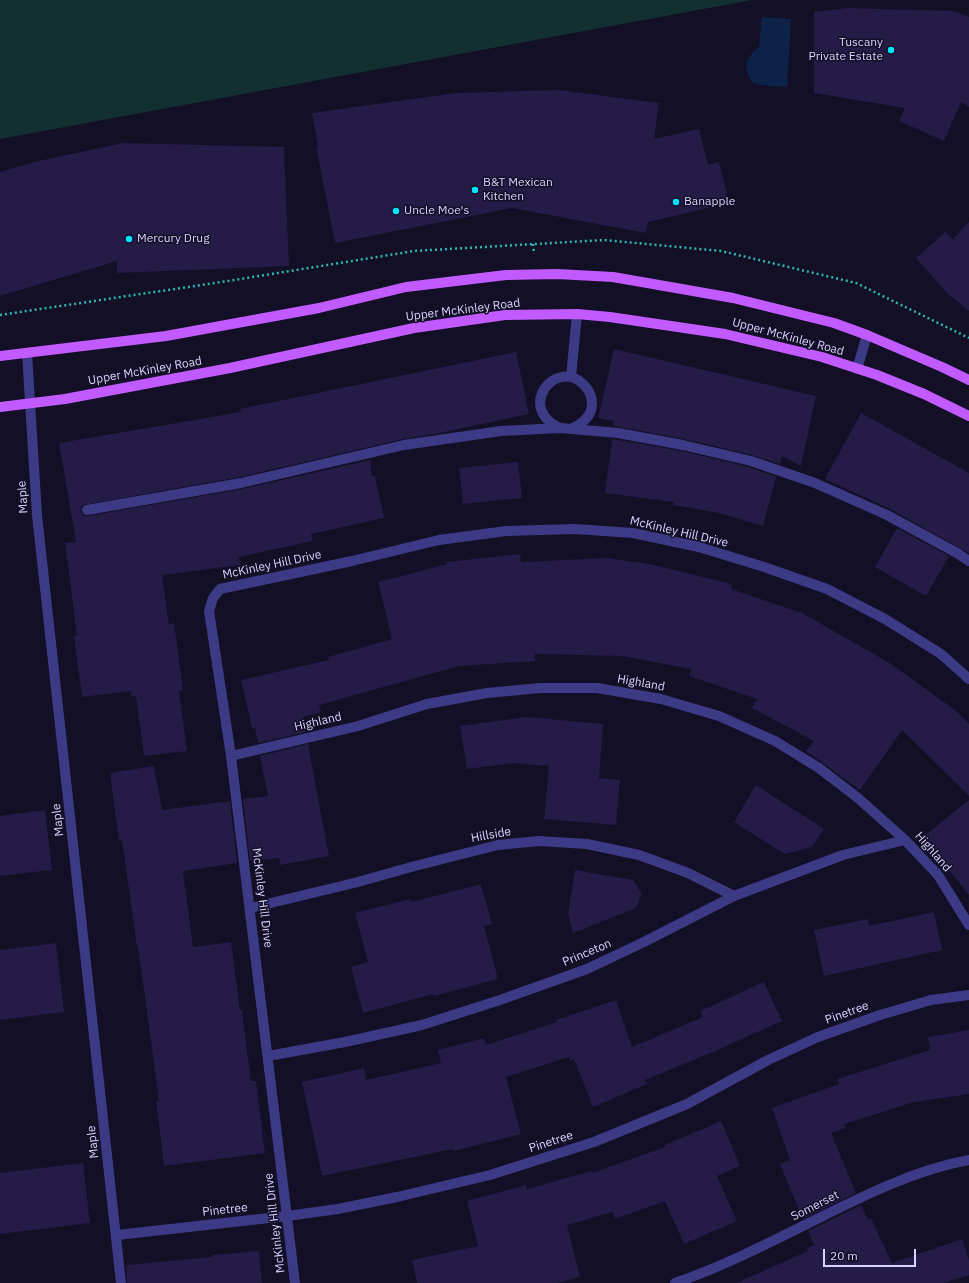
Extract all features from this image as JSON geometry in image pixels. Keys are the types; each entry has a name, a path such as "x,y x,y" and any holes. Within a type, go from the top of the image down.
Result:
{"main road":[{"name":"Upper McKinley Road","path":"0,356 166,336 209,329 319,308 406,287 506,275 557,274 613,277 726,297 834,323 867,335 969,380"},
{"name":"Upper McKinley Road","path":"0,407 65,399 230,368 414,328 505,315 574,314 610,317 725,334 822,357 878,375 924,394 969,416"}],"street":[{"path":"569,377 574,314"},
{"path":"857,369 867,335"},
{"name":"Maple","path":"27,353 37,515 117,1235 121,1283"},
{"path":"560,428 550,424 543,415 540,405 542,394 547,385 556,378 569,377 580,381 588,388 592,398 592,407 588,417 581,424 571,428"},
{"path":"87,510 240,483 404,446 501,431 571,428 618,433 683,445 752,461 815,483 887,515 969,561"},
{"name":"McKinley Hill Drive","path":"295,1283 231,756 209,611 213,598 220,589 352,561 439,540 506,531 575,529 632,533 699,547 764,567 827,590 886,619 941,654 969,679"},
{"name":"Highland","path":"231,756 358,726 427,704 487,693 540,688 597,688 661,698 719,716 775,741 819,768 858,798 905,840 938,875 969,925"},
{"name":"Princeton","path":"268,1056 345,1042 422,1025 500,1000 587,968 644,942 734,896 843,855 905,840"},
{"name":"Hillside","path":"250,908 354,883 498,844 539,841 587,844 639,855 688,873 734,896"},
{"name":"Pinetree","path":"117,1235 338,1209 490,1175 594,1142 687,1104 768,1060 818,1037 880,1015 924,1002 969,995"},
{"name":"Somerset","path":"676,1283 696,1276 774,1241 851,1202 901,1180 951,1163 969,1160"}],"green space":[{"path":"0,0 752,0 0,139"}],"water":[{"path":"762,17 791,19 787,87 760,85 752,82 747,71 748,59 759,47"}],"building":[{"name":"Tuscany Private Estate","path":"847,8 953,11 969,17 969,107 961,102 944,141 899,121 905,108 814,93 814,12"},
{"path":"558,90 659,103 654,139 699,129 708,165 719,162 729,203 648,222 646,233 512,208 335,243 316,147 318,147 312,113 456,93"},
{"path":"123,143 284,147 289,266 117,273 117,261 0,296 0,172 34,162"},
{"path":"969,222 969,311 948,294 916,258 945,232 953,239"},
{"path":"614,349 816,396 801,466 782,456 780,464 752,455 684,439 614,426 614,421 598,418"},
{"path":"516,352 529,414 435,434 403,439 240,477 83,505 81,512 84,516 88,516 242,489 370,460 372,476 375,476 384,518 311,534 313,541 239,557 240,565 162,575 169,624 174,623 183,690 179,691 187,751 144,756 136,696 131,696 131,691 82,697 74,636 77,636 65,543 76,542 59,443 241,412 240,409"},
{"path":"861,413 969,473 969,553 890,509 825,479"},
{"path":"612,439 682,451 749,467 776,477 763,526 719,513 673,505 674,502 605,493"},
{"path":"518,462 522,498 463,504 459,468"},
{"path":"897,528 949,556 926,596 875,567"},
{"path":"520,554 521,562 606,558 649,564 732,584 731,589 802,613 888,662 955,710 969,724 969,796 902,730 860,790 806,751 814,741 752,708 757,699 689,676 691,669 622,656 535,654 535,661 459,666 319,705 321,712 303,717 306,732 258,743 255,728 252,728 241,680 329,660 328,657 392,639 378,582 447,564 446,562"},
{"path":"527,717 603,724 599,778 620,780 616,825 544,819 549,766 513,763 467,769 460,726"},
{"path":"308,744 329,856 280,865 279,858 250,861 243,799 268,796 260,756"},
{"path":"154,766 162,810 230,801 237,863 183,871 193,947 231,942 240,1010 242,1010 251,1081 256,1081 265,1153 164,1166 156,1101 159,1101 147,1012 122,840 119,841 110,773"},
{"path":"756,785 824,829 812,847 785,854 734,822"},
{"path":"969,800 969,895 923,837"},
{"path":"45,810 52,870 0,876 0,816"},
{"path":"575,870 633,880 642,894 636,908 573,933 568,914"},
{"path":"481,884 492,924 484,926 498,979 434,996 433,994 363,1013 351,967 368,962 355,913 411,899 412,902"},
{"path":"934,912 942,950 824,976 814,930 868,919 869,926"},
{"path":"56,943 64,1012 0,1020 0,950"},
{"path":"764,982 782,1021 645,1080 647,1084 593,1107 574,1059 570,1061 569,1057 506,1077 521,1134 453,1151 453,1149 322,1176 302,1082 364,1068 366,1080 441,1063 438,1050 484,1038 486,1045 557,1022 556,1020 616,1000 632,1047 703,1017 700,1011"},
{"path":"969,1030 969,1094 914,1102 844,1124 846,1128 831,1133 856,1193 803,1219 780,1164 790,1160 772,1108 839,1084 837,1079 930,1050 928,1037"},
{"path":"721,1121 740,1166 717,1176 737,1221 684,1244 665,1201 615,1219 613,1212 567,1225 580,1277 558,1283 417,1283 412,1260 478,1246 467,1201 526,1185 527,1189 592,1171 592,1173 665,1147 665,1145"},
{"path":"83,1163 90,1223 0,1234 0,1173"},
{"path":"861,1205 868,1220 871,1218 892,1263 962,1239 969,1260 969,1275 945,1283 736,1283 808,1251 807,1248 814,1245 808,1231"},
{"path":"259,1251 262,1283 127,1283 126,1265"}],"place":[{"name":"Tuscany Private Estate","path":"891,50"},
{"name":"B&T Mexican Kitchen","path":"475,190"},
{"name":"Banapple","path":"676,202"},
{"name":"Uncle Moe's","path":"396,211"},
{"name":"Mercury Drug","path":"129,239"}]}
